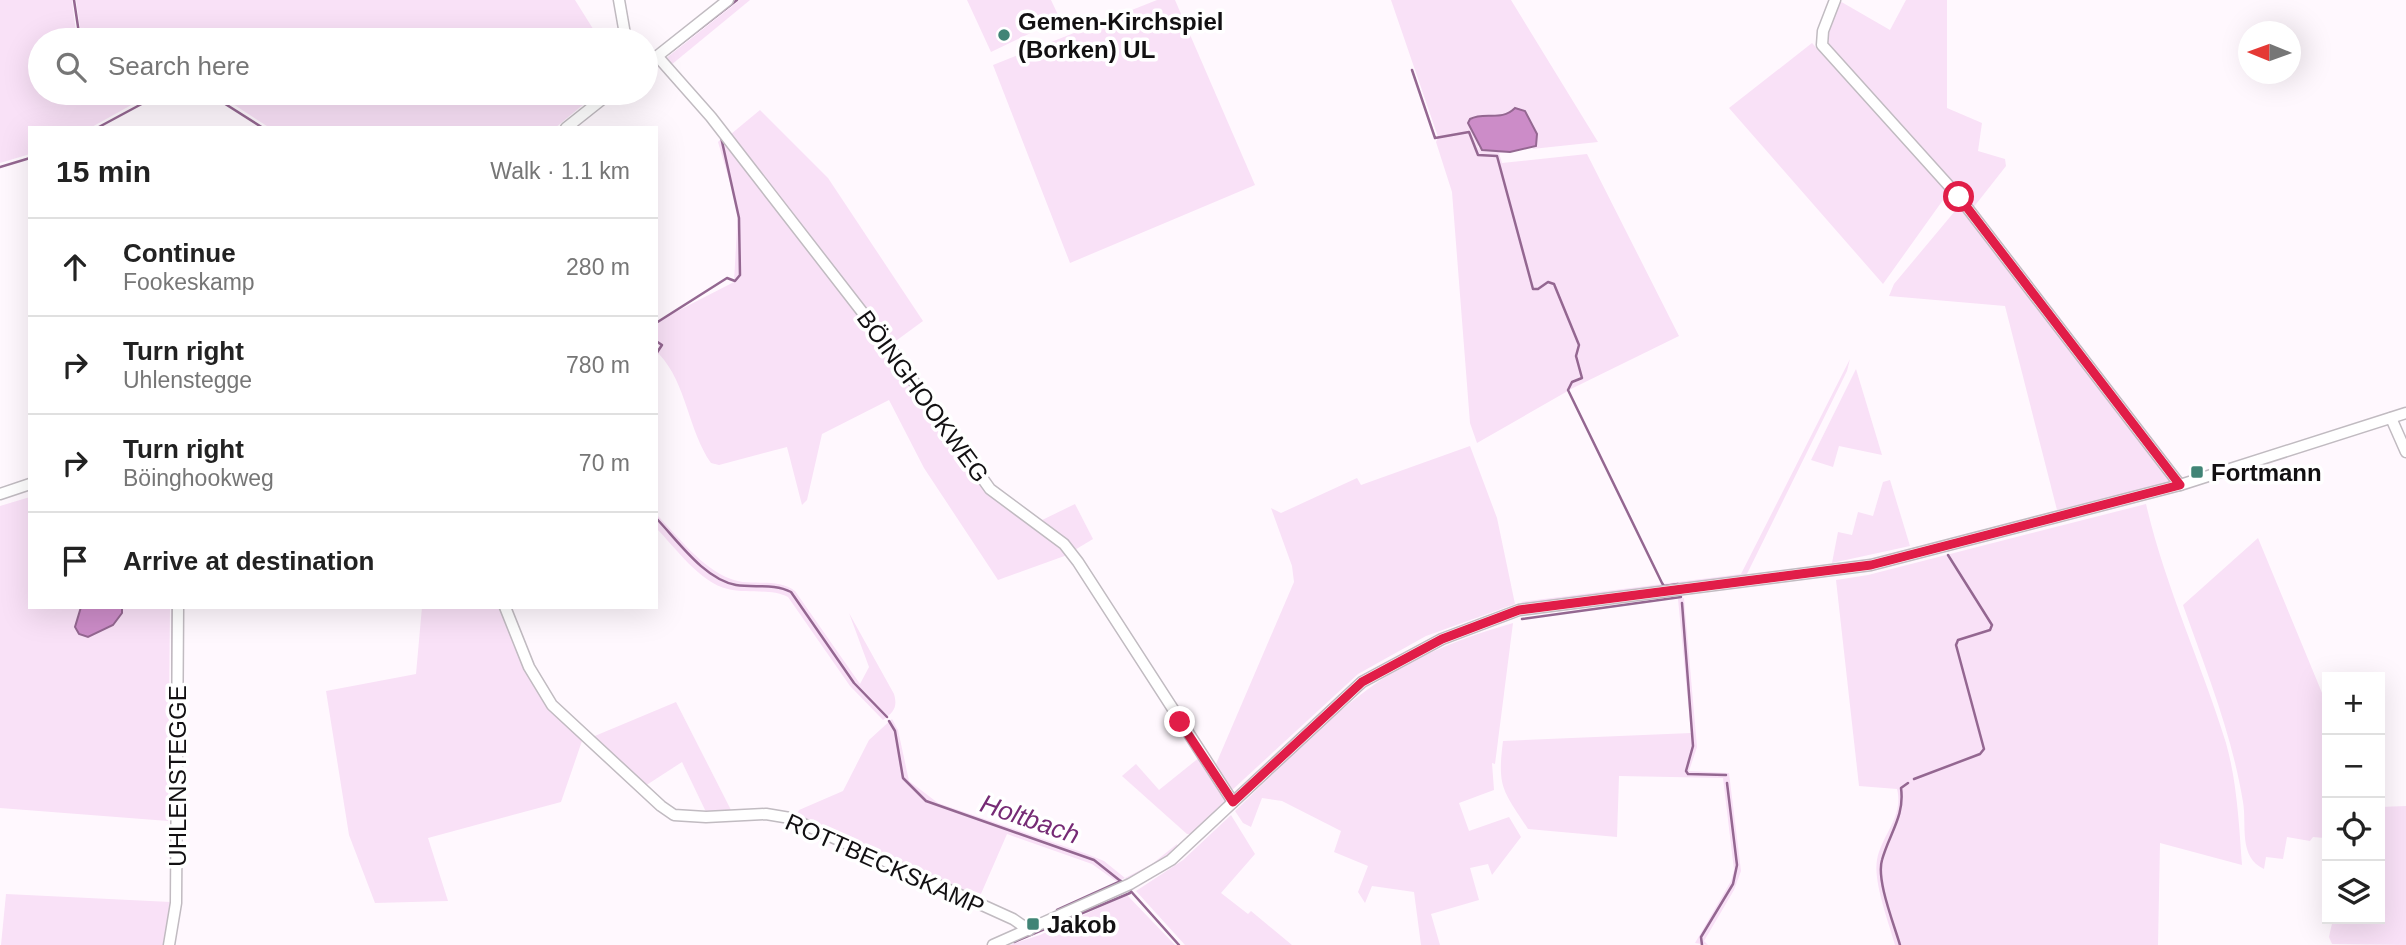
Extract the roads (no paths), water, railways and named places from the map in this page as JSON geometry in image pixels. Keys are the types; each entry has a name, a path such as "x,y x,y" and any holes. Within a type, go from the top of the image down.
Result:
{"street":[{"path":"620,0 624,28"},
{"path":"658,57 728,0"},
{"path":"1835,0 1823,31 1822,45 1959,197 2180,485"},
{"name":"BÖINGHOOKWEG","path":"658,57 711,117 887,344 990,489 1064,544 1078,562 1233,802"},
{"path":"569,126 595,105"},
{"path":"993,945 1125,886 1171,860 1362,682 1442,639 1519,610 1871,565 2180,485 2406,413"},
{"path":"2391,418 2406,452"},
{"path":"0,494 28,485"},
{"name":"UHLENSTEGGE","path":"169,945 176,903 178,609"},
{"name":"ROTTBECKSKAMP","path":"506,609 529,667 552,705 583,737 674,815 706,817 766,814 790,818 1013,919 1029,930"}],"waterway":[{"path":"74,0 78,28"},
{"path":"669,53 737,0"},
{"path":"1412,70 1435,138 1469,132 1478,155 1497,156 1533,289 1538,289 1548,282 1554,284 1579,345 1576,356 1582,378 1572,382 1568,390 1662,583 1664,586 1678,584"},
{"name":"Holtbach","path":"101,126 140,105"},
{"name":"Holtbach","path":"227,105 260,126"},
{"path":"658,322 727,278 735,281 740,275 739,218 721,137"},
{"name":"Holtbach","path":"0,167 28,159"},
{"path":"658,342 662,345 658,351"},
{"name":"Holtbach","path":"658,520 692,558 724,581 791,592 854,683 887,717"},
{"path":"1914,779 1980,754 1984,749 1956,645 1958,640 1990,630 1992,625 1948,555"},
{"path":"1522,619 1681,597"},
{"path":"1682,603 1693,746 1686,771 1688,774 1726,775"},
{"path":"172,823 173,609"},
{"name":"Holtbach","path":"889,721 895,731 903,778 926,801 1094,860 1123,883"},
{"path":"1702,945 1701,937 1733,884 1737,865 1727,783"},
{"path":"1900,945 1883,890 1881,869 1899,816 1901,788 1908,783"},
{"path":"1057,910 1121,881"},
{"name":"Holtbach","path":"1128,888 1179,945"},
{"path":"1014,942 1130,893"}],"place":[{"name":"Gemen-Kirchspiel (Borken) UL","path":"1004,35"},
{"name":"Fortmann","path":"2197,472"},
{"name":"Jakob","path":"1033,924"}]}
